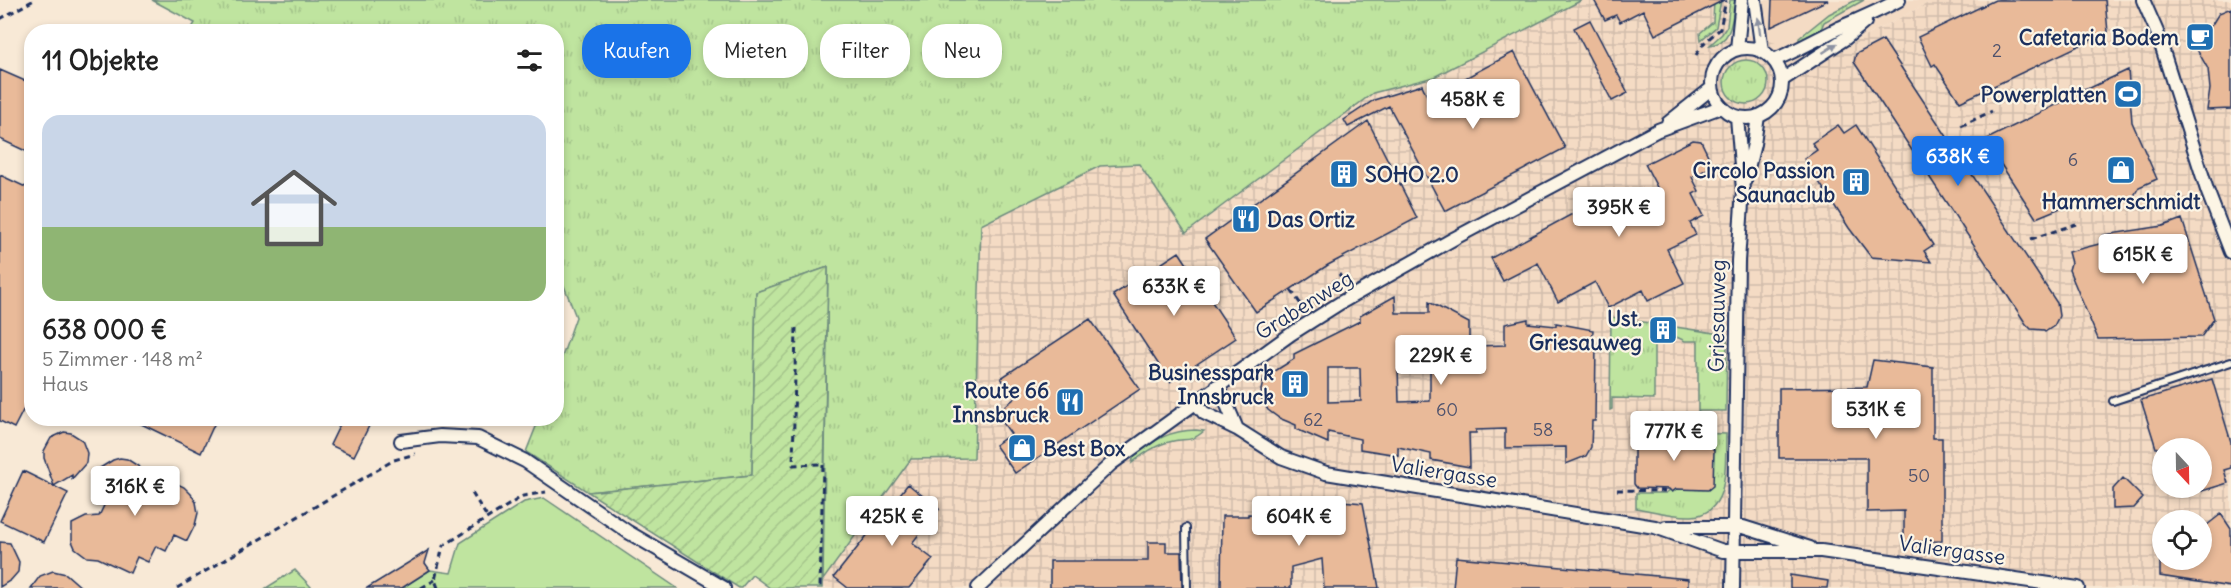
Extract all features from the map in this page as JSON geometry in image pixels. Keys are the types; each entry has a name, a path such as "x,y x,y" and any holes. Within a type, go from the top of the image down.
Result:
{"street":[{"path":"1737,49 1742,0"},
{"path":"1755,0 1762,51"},
{"path":"1774,60 1839,28 1875,14 1899,0"},
{"path":"2144,0 2157,33 2207,190 2231,252"},
{"path":"1782,80 1846,38 1875,14"},
{"path":"1744,47 1762,51 1774,60 1779,69 1782,80 1781,92 1768,111 1758,116 1737,117 1720,106 1712,88 1715,67 1722,57 1737,49 1744,47"},
{"name":"Grabenweg","path":"1658,130 1712,88"},
{"name":"Grabenweg","path":"978,588 1111,464 1291,334 1340,303 1478,226 1658,130 1720,106"},
{"name":"Griesauweg","path":"1743,190 1758,116"},
{"name":"Griesauweg","path":"1732,588 1738,261 1743,190 1737,117"},
{"path":"1217,386 1237,429"},
{"name":"Valiergasse","path":"1195,402 1204,413 1237,429 1281,457 1326,473 1655,527 1743,527 1821,552"},
{"path":"401,441 440,436 478,438 525,461 628,532 724,588"},
{"name":"Valiergasse","path":"1655,527 1723,551 1821,552 2078,588"}],"lane":[{"path":"2113,401 2231,362"},
{"path":"1186,528 1186,588"}],"path":[{"path":"0,19 34,0"},
{"path":"1696,55 1704,43 1720,29 1726,0"},
{"path":"1961,126 1992,111"},
{"path":"2031,239 2076,224"},
{"path":"1336,284 1334,281 1341,277 1339,274"},
{"path":"1291,290 1302,306"},
{"path":"796,328 793,465 823,464 820,588"},
{"path":"1635,422 1636,440 1654,441"},
{"path":"177,588 394,460 426,452"},
{"path":"1617,490 1666,491 1669,489"},
{"path":"438,588 435,580 443,546 523,496 549,492"},
{"path":"472,493 487,517"},
{"path":"421,588 435,580"}],"shaded area":[{"path":"1582,0 1726,0 1727,37 1738,32 1776,43 1796,73 1934,0 2231,0 2231,588 822,588 826,574 911,459 974,457 980,226 1100,166 1140,164 1187,233 1373,93 1434,77"},
{"path":"1764,0 1934,0 1795,73 1763,40"}],"green space":[{"path":"152,0 1582,0 1434,77 1373,93 1186,233 1139,164 1100,166 981,225 974,458 911,459 823,580 828,267 756,292 752,475 588,492 526,452 536,426 564,426 564,351 576,317 564,286 564,24 194,24"},
{"path":"1714,0 1721,0 1716,27 1701,40 1700,33 1713,22"},
{"path":"1730,0 1735,0 1732,22 1727,35 1718,43 1710,45 1727,26"},
{"path":"1856,0 1864,0 1824,22 1819,34 1799,42 1799,38 1829,14"},
{"path":"1746,60 1761,67 1768,82 1761,97 1746,104 1731,97 1724,82 1731,67"},
{"path":"828,267 822,588 770,588 752,575 739,588 588,492 752,475 756,292"},
{"path":"1611,317 1727,335 1726,411 1698,411 1698,341 1685,341 1670,334 1671,328 1657,326 1654,341 1654,399 1612,398 1612,409 1610,410"},
{"path":"1187,430 1204,431 1191,439 1159,445 1132,463 1134,455 1156,440"},
{"path":"1696,433 1726,434 1723,484 1714,506 1705,513 1692,516 1672,515 1636,508 1636,493 1666,493 1670,490 1673,492 1714,450 1709,446 1696,446"},
{"path":"544,498 677,588 402,588 430,570 451,573 460,543 524,502"},
{"path":"295,570 312,588 266,588"}],"building":[{"path":"1594,0 1724,0 1655,35 1643,10 1620,22 1616,15 1605,20"},
{"path":"1772,0 1828,0 1771,27"},
{"path":"1995,0 2105,0 2108,32 1960,102 1935,64 1932,66 1918,37"},
{"path":"2231,8 2231,109 2207,110 2210,89 2208,69 2191,39 2208,31 2219,13"},
{"path":"1590,20 1628,93 1612,101 1574,28"},
{"path":"1883,40 2057,303 2059,316 2054,326 2045,332 2031,329 2026,324 1854,62 1856,54"},
{"path":"1514,52 1565,148 1445,211 1389,106 1348,127 1344,120 1374,100 1422,85 1428,98"},
{"path":"0,70 24,80 24,150 0,139"},
{"path":"2128,70 2132,122 2157,179 2139,187 2131,201 2065,206 2036,218 1985,140 2074,96 2072,90 2090,88"},
{"name":"SOHO 2.0","path":"1368,121 1417,218 1328,265 1256,312 1205,239"},
{"name":"Circolo Passion Saunaclub","path":"1838,125 1844,133 1856,125 1933,245 1924,251 1931,262 1871,257 1849,228 1804,159 1817,150 1812,143"},
{"path":"1693,140 1701,141 1713,166 1692,177 1699,191 1693,194 1704,216 1690,223 1696,235 1667,249 1684,283 1648,301 1643,290 1608,308 1595,282 1558,302 1538,263 1503,281 1491,258 1600,199 1611,220 1661,195 1645,164"},
{"path":"0,175 24,186 24,409 14,428 0,421"},
{"path":"2182,219 2214,319 2201,337 2098,339 2069,270 2071,263 2068,252 2107,242 2104,235 2163,226"},
{"path":"1179,252 1236,338 1170,382 1113,295"},
{"name":"Businesspark Innsbruck","path":"1395,296 1396,313 1429,313 1429,302 1469,323 1469,342 1477,342 1477,346 1505,345 1505,324 1528,319 1528,323 1556,326 1556,323 1593,330 1592,343 1596,343 1595,421 1592,421 1591,447 1586,456 1566,464 1566,447 1505,448 1505,429 1476,430 1476,433 1469,433 1470,467 1431,460 1431,454 1398,447 1398,455 1360,449 1360,439 1328,432 1328,443 1296,429 1296,425 1279,418 1268,410 1262,400 1261,390 1264,378 1294,359 1294,354 1360,321 1360,316","holes":["1398,367 1430,367 1430,401 1399,402","1328,368 1360,368 1361,401 1328,402"]},
{"path":"1090,319 1140,389 1015,473 995,445 1011,434 996,413 1015,398 1001,378"},
{"path":"1873,360 1933,367 1933,438 1942,438 1942,541 1904,542 1904,511 1867,512 1867,458 1779,458 1779,388 1867,387"},
{"path":"2212,379 2231,442 2231,468 2224,470 2228,483 2212,488 2212,438 2153,438 2141,400"},
{"path":"145,426 213,426 201,453"},
{"path":"339,426 369,426 354,456 330,445"},
{"path":"1655,428 1696,430 1696,446 1710,446 1714,450 1713,486 1708,490 1676,489 1672,492 1669,489 1637,488 1634,484 1634,448 1638,444 1654,445"},
{"path":"64,432 71,433 82,440 87,453 86,463 72,479 72,475 54,486 44,458 44,451 51,438"},
{"path":"120,458 127,459 138,466 151,488 157,474 184,487 196,502 198,513 187,541 174,535 166,551 156,546 148,562 137,557 130,573 98,558 87,557 75,548 72,541 72,524 86,517 99,516 108,497 100,484 100,468"},
{"path":"23,471 68,493 44,542 0,521"},
{"path":"2123,478 2143,498 2134,508 2113,509 2113,489"},
{"path":"908,484 939,509 912,543 933,559 909,588 848,588 834,577"},
{"path":"1309,498 1363,503 1379,588 1324,588 1322,559 1291,567 1291,588 1221,588 1222,516 1306,515"},
{"path":"2221,514 2231,529 2231,587 2160,576 2160,570 2212,570 2212,521"},
{"path":"0,542 10,543 19,562 18,572 0,587"},
{"path":"1148,542 1166,542 1166,552 1181,552 1182,588 1050,588 1050,561 1148,561"},
{"path":"429,550 425,563 430,570 402,588 367,588"},
{"path":"1456,557 1688,579 1688,588 1453,588"},
{"path":"53,571 66,574 82,588 31,588 40,576"},
{"path":"1790,575 1828,581 1827,588 1790,588"}],"place":[{"name":"Cafetaria Bodem","path":"2200,37"},
{"name":"Powerplatten","path":"2128,94"},
{"name":"Hammerschmidt","path":"2121,170"},
{"name":"SOHO 2.0","path":"1344,174"},
{"name":"Circolo Passion Saunaclub","path":"1856,182"},
{"name":"Das Ortiz","path":"1246,219"},
{"name":"Ust. Griesauweg","path":"1663,330"},
{"name":"Businesspark Innsbruck","path":"1295,384"},
{"name":"Route 66 Innsbruck","path":"1070,402"},
{"name":"Best Box","path":"1022,448"}]}
